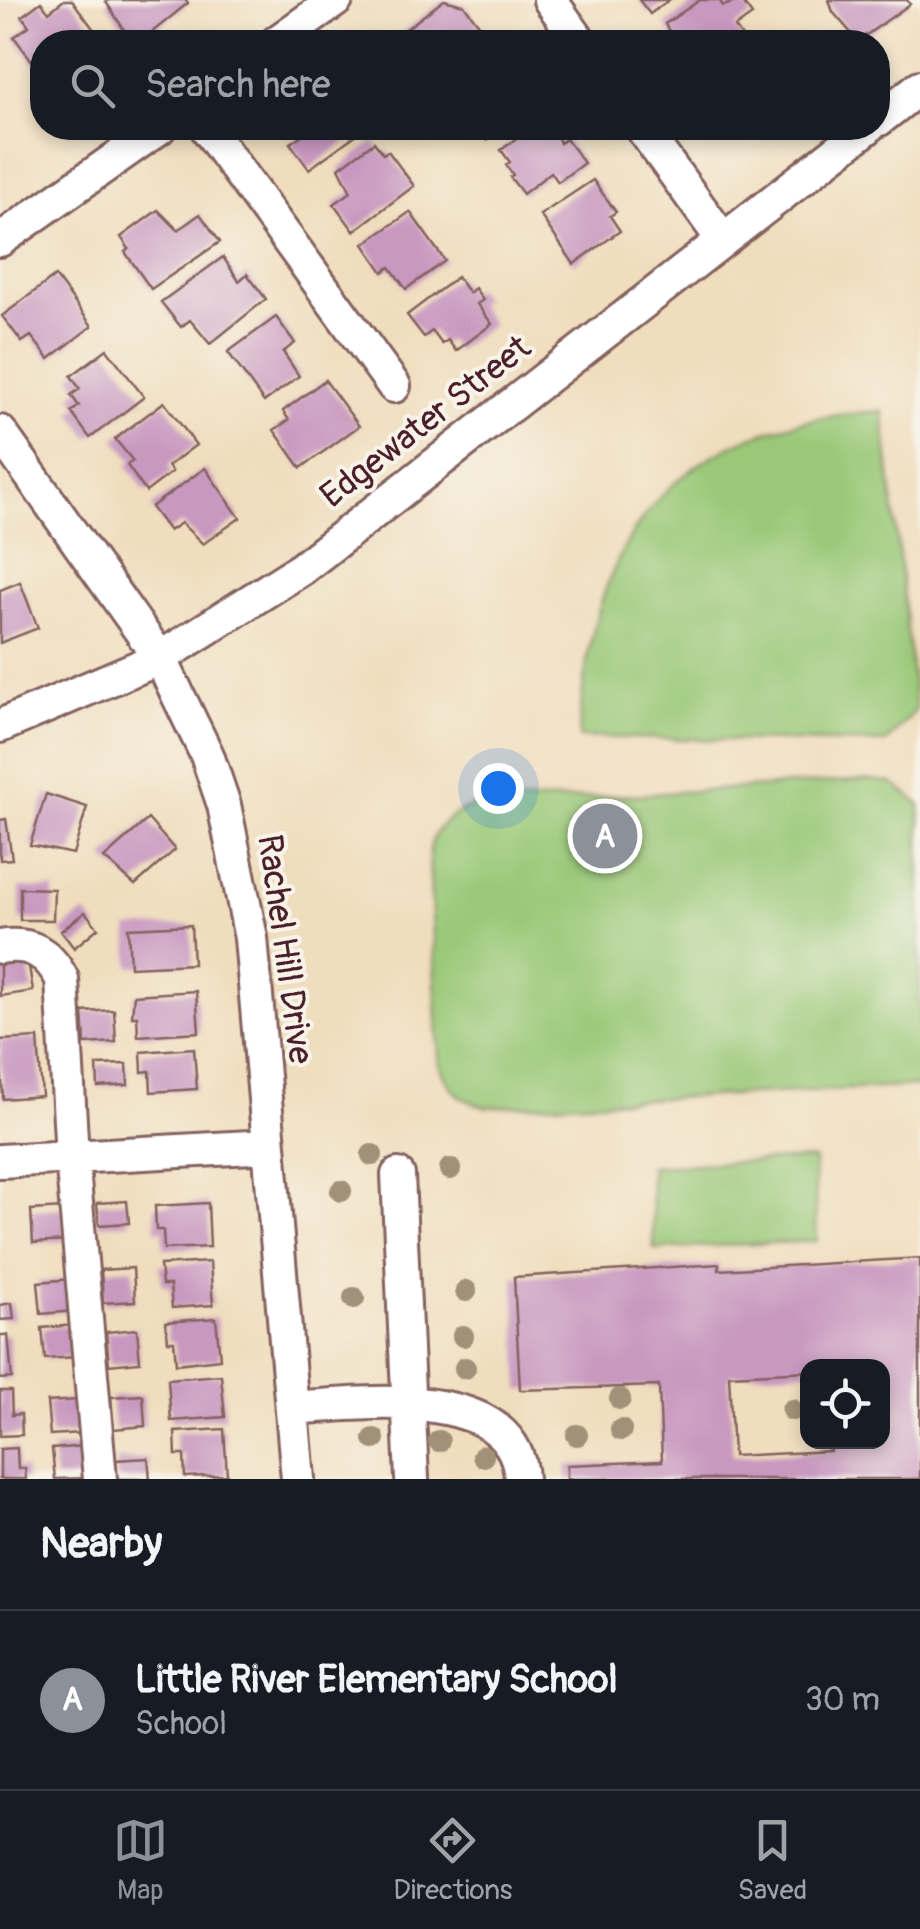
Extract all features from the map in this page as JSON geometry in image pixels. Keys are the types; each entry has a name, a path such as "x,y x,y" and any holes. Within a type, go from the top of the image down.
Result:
{"street":[{"path":"294,30 336,0"},
{"path":"550,0 571,30"},
{"path":"890,110 920,86"},
{"path":"0,240 142,140"},
{"path":"217,140 394,386"},
{"path":"651,140 722,240"},
{"name":"Edgewater Street","path":"0,726 160,658 301,569 851,140"},
{"name":"Rachel Hill Drive","path":"0,432 12,475 160,658 206,754 238,858 251,938 298,1479"},
{"path":"0,948 18,944 37,949 52,962 62,979 72,1157 100,1479"},
{"path":"0,1161 269,1146"},
{"path":"398,1175 412,1479"},
{"path":"292,1408 408,1400 460,1412 494,1430 510,1446 520,1466 521,1479"}],"green space":[{"path":"883,411 916,710 885,743 579,737 586,665 601,602 624,548 656,502 697,466 748,438 810,420"},
{"path":"869,780 892,783 920,804 920,1086 487,1107 469,1101 450,1086 439,1062 429,854 434,836 451,818 475,805"},
{"path":"814,1159 817,1241 654,1249 650,1166"}],"building":[{"path":"64,0 72,0 94,30 30,30 30,58 14,37 29,26 22,16 41,2 49,12"},
{"path":"444,0 464,5 483,30 405,30"},
{"path":"639,0 669,0 650,14"},
{"path":"700,0 719,0 723,6 741,0 752,15 735,27 737,30 668,30 665,24"},
{"path":"829,0 907,0 910,4 873,30 849,30 833,12"},
{"path":"106,2 188,3 155,30 124,30"},
{"path":"294,140 349,140 309,169 290,143"},
{"path":"515,140 567,140 584,163 558,182 551,172 523,194 510,177 513,175 506,165 510,162 501,150"},
{"path":"374,142 383,154 388,151 414,186 354,231 334,204 351,192 339,168"},
{"path":"593,180 616,212 610,216 620,231 574,264 540,215"},
{"path":"158,210 178,230 200,214 220,242 151,289 125,252 129,249 121,237"},
{"path":"410,212 445,261 406,289 390,267 383,272 364,244"},
{"path":"223,257 239,281 247,274 266,299 210,344 190,320 181,327 161,302"},
{"path":"55,276 92,326 49,359 31,336 22,342 2,316"},
{"path":"457,277 469,293 475,288 483,300 477,304 492,324 456,351 448,340 442,344 432,331 424,337 407,315"},
{"path":"276,317 295,343 283,352 299,376 264,402 228,352"},
{"path":"107,349 144,397 90,438 71,412 79,406 71,395 80,389 71,376"},
{"path":"325,380 359,426 301,468 274,430 289,420 283,411"},
{"path":"164,402 196,445 168,466 172,472 146,492 127,465 133,461 115,439"},
{"path":"205,468 240,518 203,544 181,523 169,531 151,507"},
{"path":"20,582 38,628 0,643 0,590"},
{"path":"46,794 87,807 73,854 30,845"},
{"path":"6,819 12,859 0,860 0,820"},
{"path":"148,819 175,850 135,885 104,858"},
{"path":"20,888 54,889 53,920 20,920"},
{"path":"85,912 98,928 74,948 61,931"},
{"path":"191,925 193,964 130,967 128,928"},
{"path":"28,960 33,991 0,996 0,964"},
{"path":"196,991 199,1032 138,1036 137,1016 132,1016 134,995"},
{"path":"114,1010 116,1042 85,1044 83,1012"},
{"path":"38,1038 42,1096 3,1099 0,1040"},
{"path":"194,1048 197,1089 151,1092 150,1071 142,1072 141,1052"},
{"path":"127,1064 128,1085 98,1087 97,1065"},
{"path":"127,1201 129,1223 99,1225 97,1203"},
{"path":"208,1203 210,1247 164,1249 163,1230 156,1230 155,1206"},
{"path":"64,1208 66,1241 33,1243 31,1210"},
{"path":"920,1258 920,1479 567,1479 567,1465 662,1461 659,1386 520,1390 514,1277 719,1264 719,1270"},
{"path":"210,1262 213,1305 172,1308 170,1285 162,1285 160,1265"},
{"path":"133,1268 135,1301 103,1303 101,1270"},
{"path":"71,1279 74,1311 41,1314 38,1282"},
{"path":"12,1303 14,1319 0,1320 0,1305"},
{"path":"216,1318 220,1359 176,1364 174,1341 168,1341 166,1322"},
{"path":"74,1325 77,1357 45,1359 42,1328"},
{"path":"137,1329 140,1362 109,1365 106,1332"},
{"path":"0,1335 8,1335 12,1378 0,1379"},
{"path":"221,1375 225,1417 171,1421 168,1379"},
{"path":"0,1391 11,1391 12,1415 21,1414 22,1435 0,1436"},
{"path":"143,1395 145,1426 114,1429 111,1397"},
{"path":"78,1400 81,1433 50,1435 47,1402"},
{"path":"224,1429 227,1475 185,1477 184,1455 176,1455 175,1432"},
{"path":"85,1446 88,1478 55,1479 52,1449"},
{"path":"17,1448 18,1469 25,1468 26,1479 0,1479 0,1449"},
{"path":"148,1458 150,1479 117,1479 116,1460"}],"place":[{"name":"Little River Elementary School","path":"605,836"}]}
